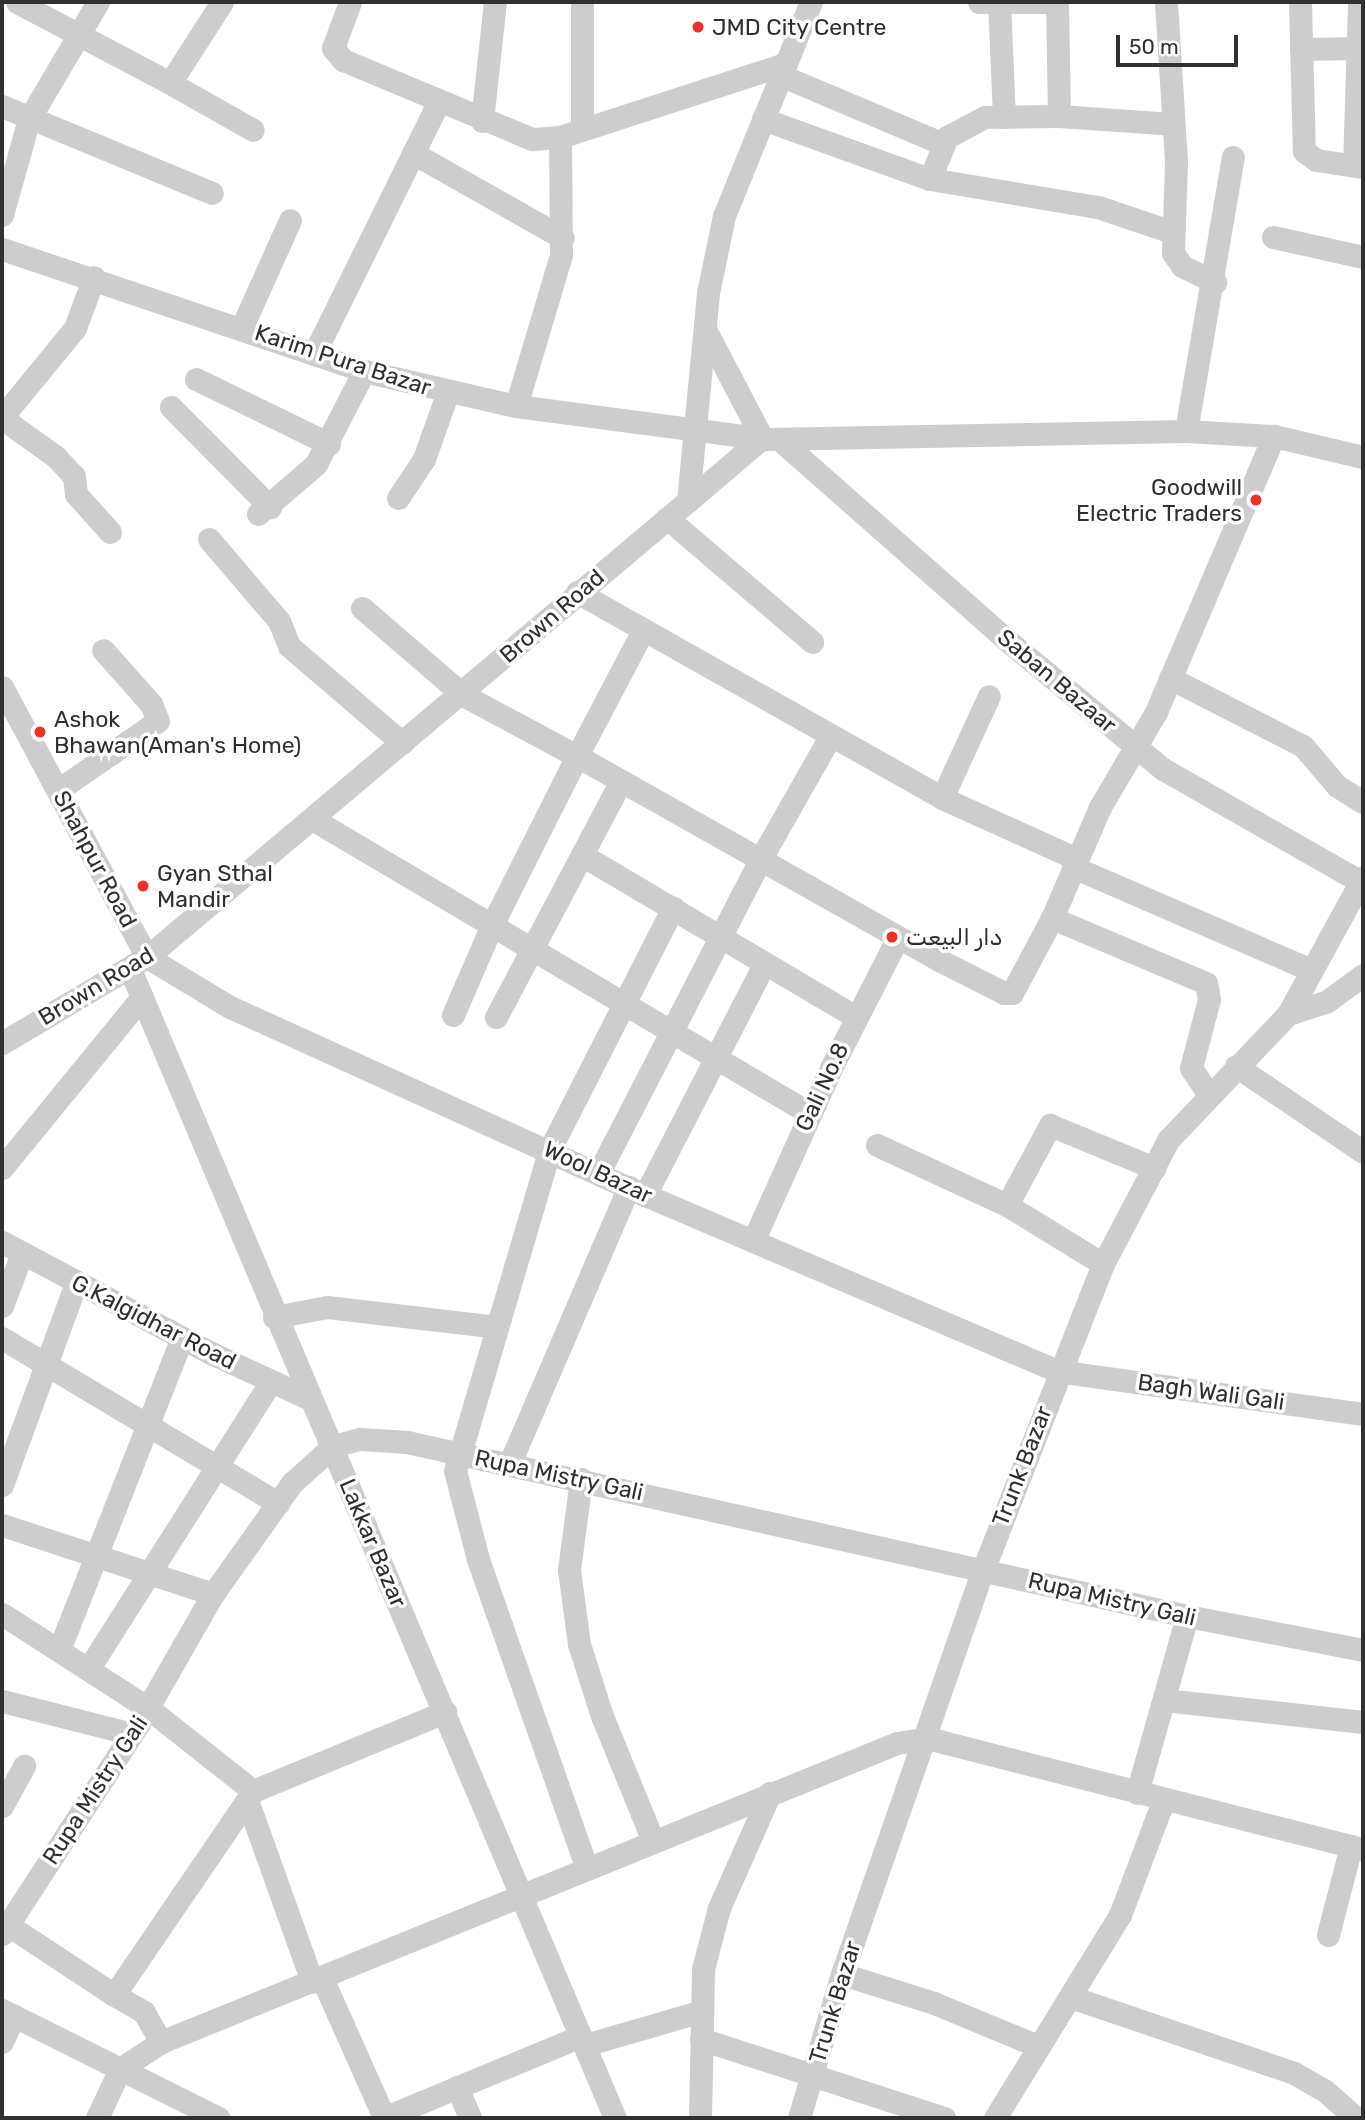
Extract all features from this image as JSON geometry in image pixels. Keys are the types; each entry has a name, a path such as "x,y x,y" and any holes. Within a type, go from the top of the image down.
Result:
{"street":[{"path":"17,2 80,33 253,130"},
{"path":"2,215 29,119 98,2"},
{"path":"170,83 222,2"},
{"path":"350,2 335,53 482,121 533,139 560,136 783,69 943,144"},
{"path":"482,121 495,2"},
{"path":"582,2 582,128"},
{"path":"688,500 707,333 708,293 724,216 811,2"},
{"path":"1004,117 992,3 1057,2 1059,116"},
{"path":"1166,2 1176,162 1173,253 1182,266 1215,282"},
{"path":"1300,2 1304,151 1316,160 1359,166 1359,2"},
{"path":"1301,49 1361,48"},
{"path":"314,354 439,101"},
{"path":"2,106 212,193"},
{"path":"930,179 943,144 954,130 967,123 1004,117 1059,116 1172,124"},
{"path":"763,120 930,179 1098,206 1172,232"},
{"path":"516,406 564,238 560,136"},
{"path":"413,153 564,238"},
{"path":"1186,431 1215,282 1233,157"},
{"path":"242,327 290,220"},
{"path":"1273,237 1363,257"},
{"name":"Karim Pura Bazar","path":"2,249 242,327 363,371 447,394 516,406 770,438 1186,431 1274,436 1363,457"},
{"path":"94,277 75,328 2,418 56,457 74,476 76,494 110,533"},
{"path":"707,333 770,438"},
{"path":"171,407 264,510 305,478 329,444 363,371"},
{"path":"196,379 329,444"},
{"path":"398,498 424,459 447,394"},
{"path":"362,608 463,695 577,756 898,937 1008,994 1016,989 1052,918 1107,793 1137,748 1274,436"},
{"name":"Brown Road","path":"4,1038 139,963 463,695 577,593 688,500 770,438"},
{"name":"Saban Bazaar","path":"770,438 1173,776 1362,880"},
{"path":"667,518 812,642"},
{"path":"209,539 279,621 289,646 402,743"},
{"path":"577,593 642,632 942,798 1075,863 1311,970"},
{"path":"453,1015 491,927 642,632"},
{"path":"58,790 158,721 151,704 103,650"},
{"path":"1170,678 1303,746 1337,786 1363,802"},
{"name":"Shahpur Road","path":"2,687 58,790 139,963"},
{"path":"942,798 989,696"},
{"path":"599,1172 760,860 830,737"},
{"path":"496,1017 621,781"},
{"path":"314,820 809,1113"},
{"path":"582,855 856,1017"},
{"name":"Trunk Bazar","path":"799,2118 842,1974 928,1738 983,1570 1058,1371 1103,1264 1168,1140 1208,1093 1288,1014 1362,880"},
{"path":"587,1869 478,1559 457,1486 457,1453 498,1327 550,1149 621,1004 673,908"},
{"path":"1052,918 1206,984 1209,999 1191,1068 1208,1093"},
{"name":"Gali No.8","path":"753,1241 809,1113 898,937"},
{"name":"Lakkar Bazar","path":"139,963 142,997 308,1398 333,1447 615,2118"},
{"name":"Wool Bazar","path":"139,963 230,1007 550,1149 637,1191 1058,1371"},
{"path":"509,1465 637,1191 715,1057 764,964"},
{"path":"1288,1014 1325,1002 1363,975"},
{"path":"2,1168 142,997"},
{"path":"1236,1066 1363,1152"},
{"path":"1007,1205 1050,1125 1153,1168"},
{"path":"877,1145 1007,1205 1103,1264"},
{"path":"2,1306 12,1248"},
{"name":"G.Kalgidhar Road","path":"12,1248 182,1338 308,1398"},
{"path":"2,1485 76,1283"},
{"path":"274,1317 327,1307 498,1327"},
{"path":"2,1338 278,1503"},
{"path":"59,1650 182,1338"},
{"name":"Bagh Wali Gali","path":"1058,1371 1362,1410"},
{"path":"89,1668 146,1573 271,1381"},
{"name":"Rupa Mistry Gali","path":"5,1930 148,1709 213,1594 292,1483 333,1447 381,1438 581,1479 1187,1616 1363,1650"},
{"path":"581,1479 569,1570 579,1644 602,1716 653,1841"},
{"path":"2,1525 213,1594"},
{"path":"2,1614 89,1668 148,1709 250,1796 317,1980 383,2118 457,2087 583,2041 702,2011"},
{"path":"1137,1793 1187,1616"},
{"path":"1164,1700 1363,1722"},
{"path":"2,1701 132,1734"},
{"path":"114,1995 250,1796 445,1712"},
{"path":"97,2118 120,2069 161,2042 522,1897 865,1754 928,1738 1163,1801 1357,1848 1328,1936"},
{"path":"2,1806 24,1766"},
{"path":"699,2118 703,1969 715,1920 771,1793"},
{"path":"995,2118 1120,1915 1163,1801"},
{"path":"5,1930 144,2012 161,2042"},
{"path":"842,1974 934,2003 1038,2046"},
{"path":"1070,1997 1294,2073 1324,2090 1356,2118"},
{"path":"2,2042 8,2013 219,2118"},
{"path":"701,2039 944,2118"},
{"path":"457,2087 470,2118"}],"place":[{"name":"JMD City Centre","path":"698,27"},
{"name":"Goodwill Electric Traders","path":"1256,500"},
{"name":"Ashok Bhawan(Aman's Home)","path":"40,732"},
{"name":"Gyan Sthal Mandir","path":"143,886"},
{"name":"دار البیعت","path":"892,937"}]}
